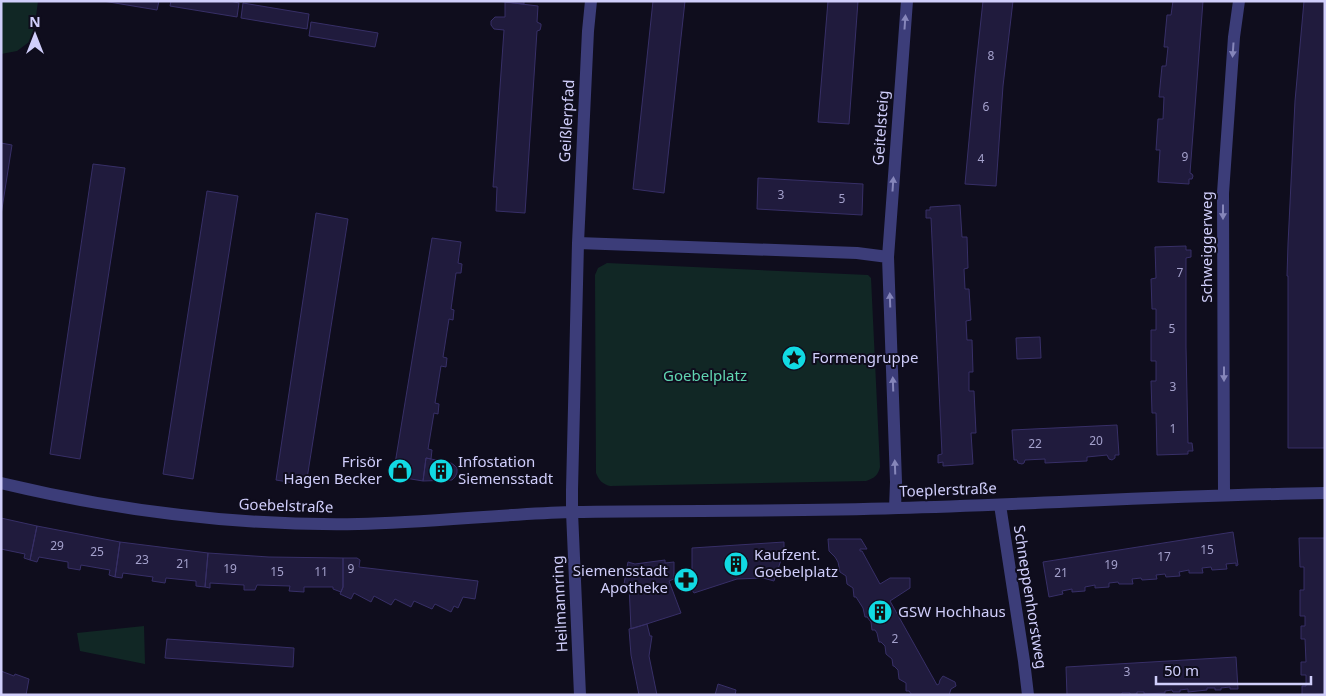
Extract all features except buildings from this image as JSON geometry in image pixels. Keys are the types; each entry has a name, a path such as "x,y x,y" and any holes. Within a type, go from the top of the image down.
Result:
{"street":[{"name":"Geißlerpfad","path":"578,243 591,1"},
{"name":"Geitelsteig","path":"888,257 907,1"},
{"name":"Schweiggerweg","path":"1224,494 1223,192 1238,1"},
{"path":"572,512 578,243 857,253 888,257 896,508"},
{"name":"Goebelstraße","path":"1,483 44,493 143,510 250,522 358,524 572,512"},
{"name":"Toeplerstraße","path":"572,512 896,508 1224,494 1325,493"},
{"name":"Schneppenhorstweg","path":"1000,505 1028,695"},
{"name":"Heilmannring","path":"572,512 580,695"}],"green space":[{"path":"1,1 38,1 33,39 17,51 1,54"},
{"name":"Goebelplatz","path":"607,263 868,275 871,278 880,467 877,475 866,481 610,486 603,483 596,473 595,275 598,268"},
{"path":"144,626 145,664 80,651 77,633"}],"place":[{"name":"Formengruppe","path":"794,358"},
{"name":"Frisör Hagen Becker","path":"400,471"},
{"name":"Infostation Siemensstadt","path":"441,471"},
{"name":"Kaufzent. Goebelplatz","path":"736,564"},
{"name":"Siemensstadt Apotheke","path":"686,580"},
{"name":"GSW Hochhaus","path":"880,612"}]}
